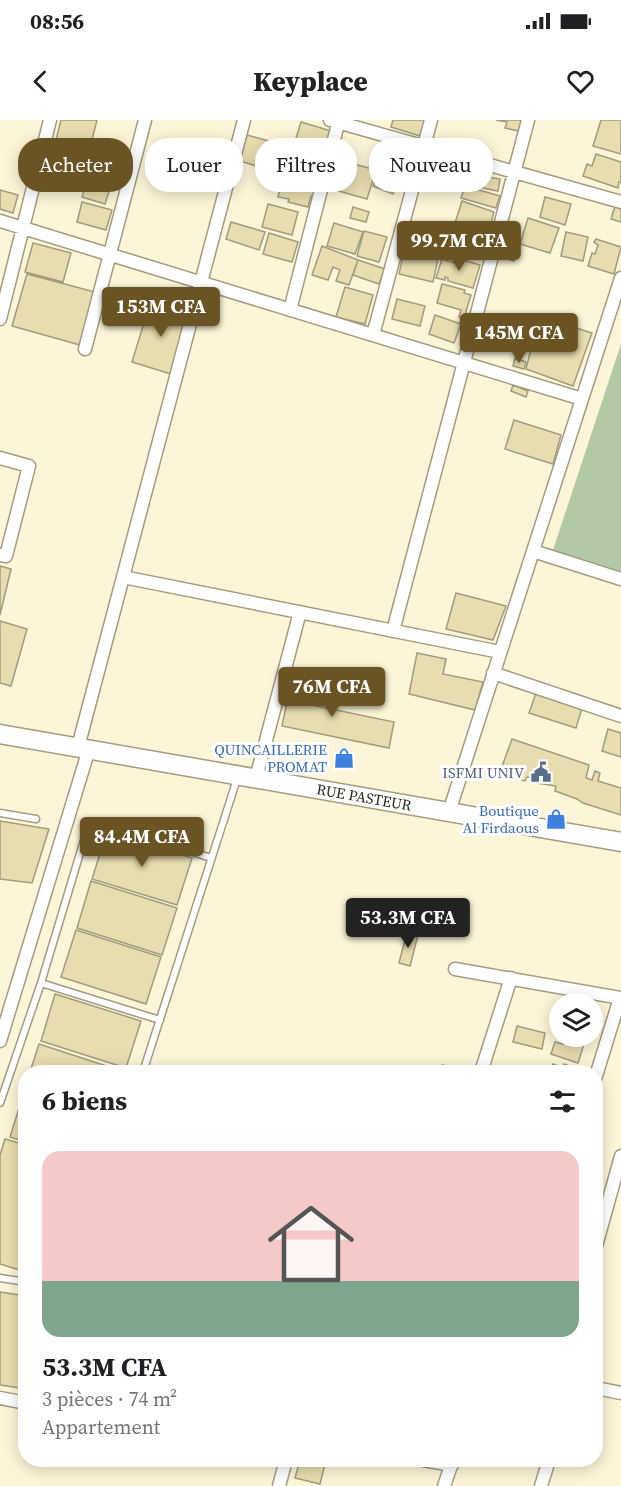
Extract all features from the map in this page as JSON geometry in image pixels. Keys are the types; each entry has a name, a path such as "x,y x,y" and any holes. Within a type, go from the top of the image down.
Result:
{"main road":[{"name":"RUE PASTEUR","path":"0,734 621,842"}],"street":[{"path":"0,319 50,120"},
{"path":"85,349 145,120"},
{"path":"0,1041 84,748 123,577 244,120"},
{"path":"426,138 431,120"},
{"path":"393,631 528,120"},
{"path":"290,310 336,121 394,138"},
{"path":"493,166 621,202"},
{"path":"373,335 412,192"},
{"path":"0,221 582,399"},
{"path":"449,812 621,278"},
{"path":"0,458 29,466 6,556 0,555"},
{"path":"533,551 621,579"},
{"path":"123,577 500,652"},
{"path":"256,778 300,612"},
{"path":"494,673 621,716"},
{"path":"455,969 621,998 600,1065"},
{"path":"483,1065 511,978"},
{"path":"603,1221 621,1156"},
{"path":"603,1389 621,1393"},
{"path":"0,1398 18,1401"},
{"path":"279,1486 284,1467"},
{"path":"444,1486 450,1467"},
{"path":"541,1486 547,1467"}],"lane":[{"path":"145,1065 238,775"},
{"path":"0,813 36,819"},
{"path":"0,1103 41,983 87,830 92,824 101,822 211,858"},
{"path":"41,983 160,1020"},
{"path":"0,1278 18,1281"}],"green space":[{"path":"621,344 621,572 553,550"}],"building":[{"path":"61,120 97,120 92,138 56,138"},
{"path":"393,120 428,120 423,137 391,127"},
{"path":"496,120 522,120 519,131 505,128 507,122"},
{"path":"601,120 621,120 621,154 593,146"},
{"path":"301,122 331,131 329,138 296,138"},
{"path":"247,135 258,138 255,138 255,166 243,162"},
{"path":"596,154 621,162 621,182 618,188 583,176 587,164 592,166"},
{"path":"357,165 369,168 367,199 342,192 357,192"},
{"path":"493,178 500,179 498,191 493,190"},
{"path":"0,190 18,195 13,213 0,209"},
{"path":"84,192 109,192 105,204 82,197"},
{"path":"279,192 320,192 318,198 311,196 308,207 278,197"},
{"path":"463,192 486,192 500,196 496,208 461,198"},
{"path":"545,197 571,204 565,225 540,217"},
{"path":"462,201 494,212 488,233 455,223"},
{"path":"82,202 112,210 106,230 77,222"},
{"path":"268,204 298,212 292,235 262,227"},
{"path":"615,206 621,208 621,222 611,219"},
{"path":"353,207 369,212 366,222 350,218"},
{"path":"528,218 559,228 550,253 520,244"},
{"path":"231,222 265,232 259,250 226,239"},
{"path":"334,223 363,232 355,254 327,246"},
{"path":"364,231 387,237 379,262 357,256"},
{"path":"456,232 486,241 480,259 450,250"},
{"path":"566,232 588,237 583,261 561,256"},
{"path":"269,233 298,242 292,262 263,254"},
{"path":"596,239 621,247 614,274 588,266 592,253 595,254 598,245 594,242"},
{"path":"33,243 71,253 63,282 25,272"},
{"path":"504,244 517,247 514,261 501,257"},
{"path":"322,246 358,260 349,285 336,281 340,270 333,267 328,280 312,275"},
{"path":"404,251 438,259 433,282 399,274"},
{"path":"442,259 458,264 460,259 480,265 473,288 448,281 445,277 445,280 436,278"},
{"path":"358,260 385,269 379,284 353,275"},
{"path":"27,274 95,292 80,345 12,326"},
{"path":"442,284 465,290 464,293 471,295 464,318 459,317 461,310 437,303"},
{"path":"345,287 373,295 365,324 336,317"},
{"path":"397,299 425,306 420,326 392,319"},
{"path":"150,303 190,315 171,374 132,362"},
{"path":"435,315 461,324 454,343 429,334"},
{"path":"539,316 592,333 573,386 526,369"},
{"path":"515,358 526,362 524,369 513,366"},
{"path":"513,385 528,391 526,397 511,391"},
{"path":"514,420 561,435 553,464 505,449"},
{"path":"0,566 11,569 0,615"},
{"path":"456,593 506,606 493,640 446,629"},
{"path":"0,621 27,629 11,686 0,683"},
{"path":"417,653 446,659 443,674 483,682 475,710 409,694"},
{"path":"293,673 312,677 307,704 394,722 389,748 282,726"},
{"path":"536,693 582,708 576,728 529,713"},
{"path":"608,729 621,733 621,757 602,751"},
{"path":"512,739 589,765 586,778 592,780 595,771 600,773 598,781 621,788 621,815 583,803 555,791 556,786 537,783 533,778 527,777 525,781 508,777 501,769"},
{"path":"0,821 49,829 32,883 0,879"},
{"path":"107,831 192,858 177,905 92,879"},
{"path":"91,881 177,908 162,955 77,928"},
{"path":"76,930 161,957 146,1004 61,977"},
{"path":"407,932 418,935 410,966 399,963"},
{"path":"55,994 141,1021 127,1065 117,1065 41,1041"},
{"path":"517,1026 545,1033 542,1049 513,1042"},
{"path":"39,1044 104,1065 32,1065"},
{"path":"553,1047 583,1047 578,1063 551,1054"},
{"path":"18,1111 18,1140 10,1137"},
{"path":"5,1139 18,1143 18,1270 0,1264 0,1155"},
{"path":"0,1292 18,1295 18,1388 0,1385"},
{"path":"298,1467 324,1467 320,1484 295,1478"}],"place":[{"name":"QUINCAILLERIE PROMAT","path":"344,758"},
{"name":"ISFMI UNIV","path":"541,772"},
{"name":"Boutique Al Firdaous","path":"556,819"}]}
